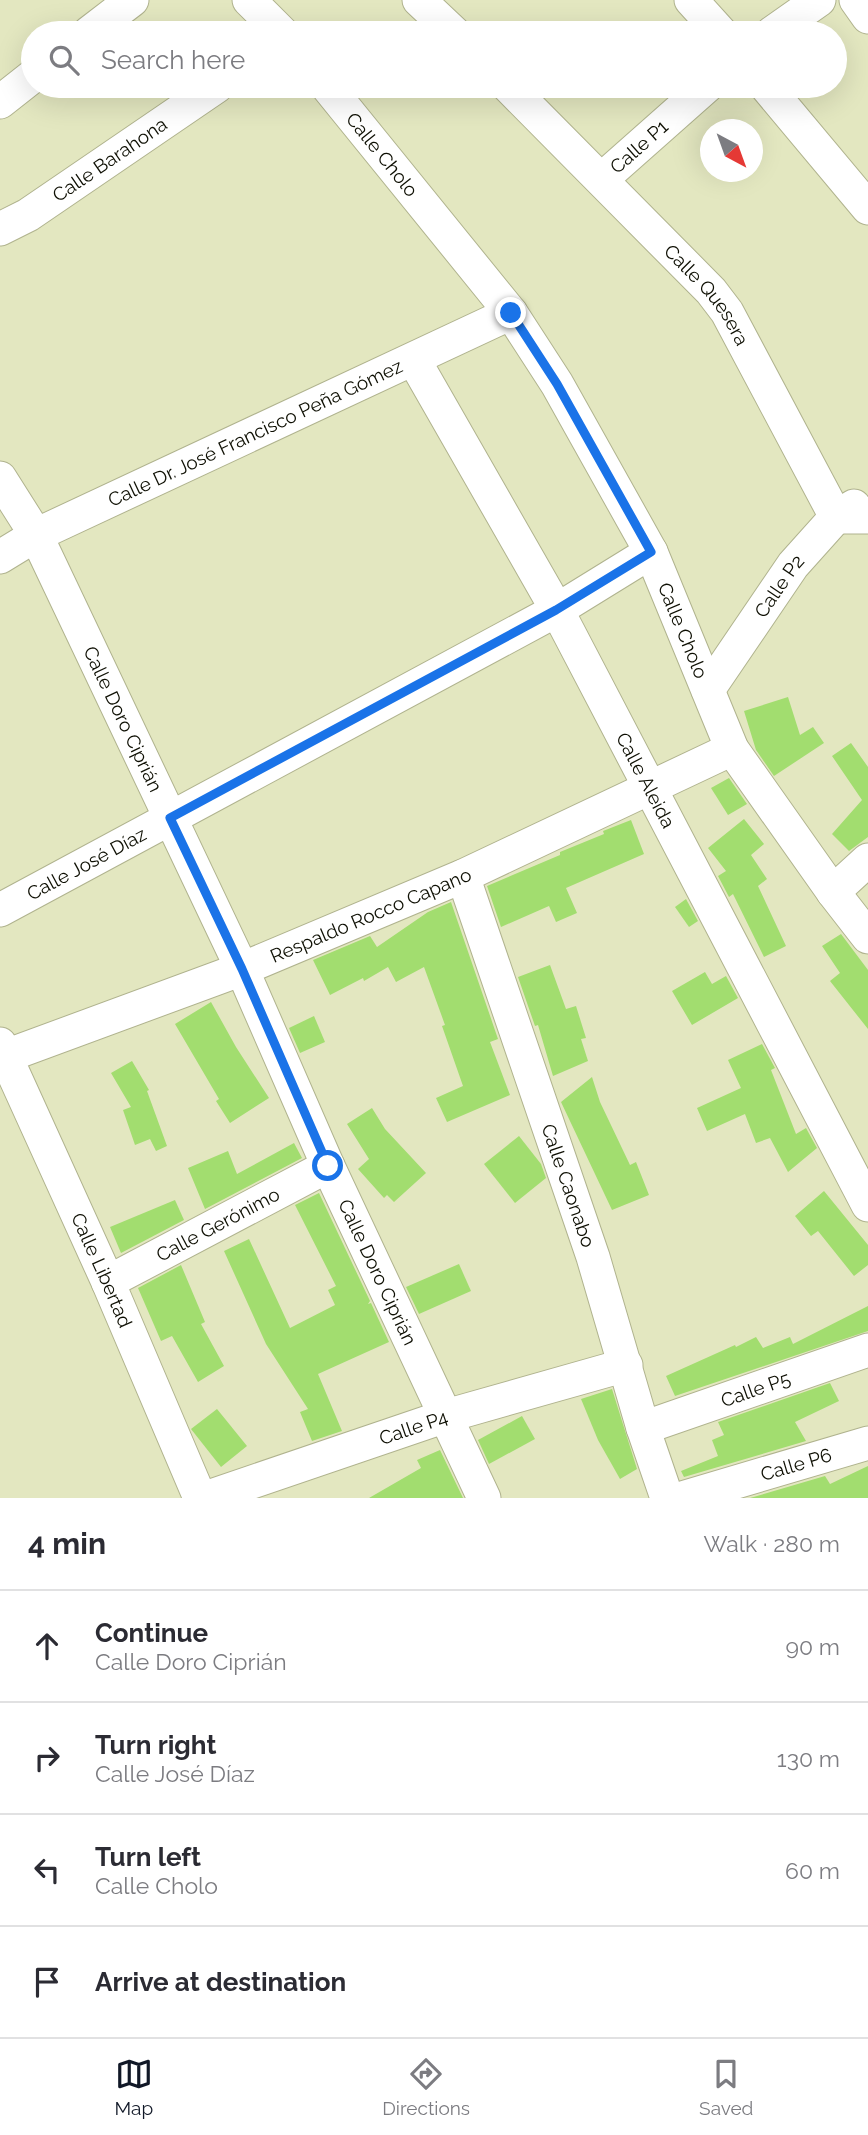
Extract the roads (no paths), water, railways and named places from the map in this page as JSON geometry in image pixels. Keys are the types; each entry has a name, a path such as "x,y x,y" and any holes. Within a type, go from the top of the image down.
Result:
{"street":[{"path":"105,21 132,0"},
{"path":"249,0 270,21"},
{"path":"419,0 441,21"},
{"path":"691,0 710,21"},
{"path":"789,21 819,0"},
{"path":"856,0 868,17"},
{"path":"0,102 21,85"},
{"name":"Calle Barahona","path":"0,229 28,215 199,98"},
{"name":"Calle Cholo","path":"337,98 511,313 557,384 651,552 733,749 833,892 868,937"},
{"name":"Calle Quesera","path":"520,98 711,291 727,312 852,517"},
{"name":"Calle P1","path":"602,179 693,98"},
{"path":"776,98 868,208"},
{"name":"Calle Dr. José Francisco Peña Gómez","path":"0,557 36,535 511,313"},
{"name":"Calle Aleida","path":"414,360 556,610 868,1205"},
{"name":"Calle Doro Ciprián","path":"0,478 36,535 242,969 328,1166 484,1498"},
{"name":"Calle P2","path":"708,690 793,565 852,517 868,497"},
{"name":"Calle José Díaz","path":"0,910 556,610 651,552"},
{"name":"Respaldo Rocco Capano","path":"2,1052 242,969 463,876 733,749"},
{"path":"833,892 868,860"},
{"name":"Calle Caonabo","path":"463,876 593,1257 643,1428 667,1498"},
{"name":"Calle Libertad","path":"2,1052 108,1282 200,1498"},
{"name":"Calle Gerónimo","path":"108,1282 328,1166"},
{"name":"Calle P5","path":"643,1428 868,1350"},
{"name":"Calle P4","path":"205,1498 446,1416 626,1365"},
{"name":"Calle P6","path":"682,1498 868,1443"}]}
